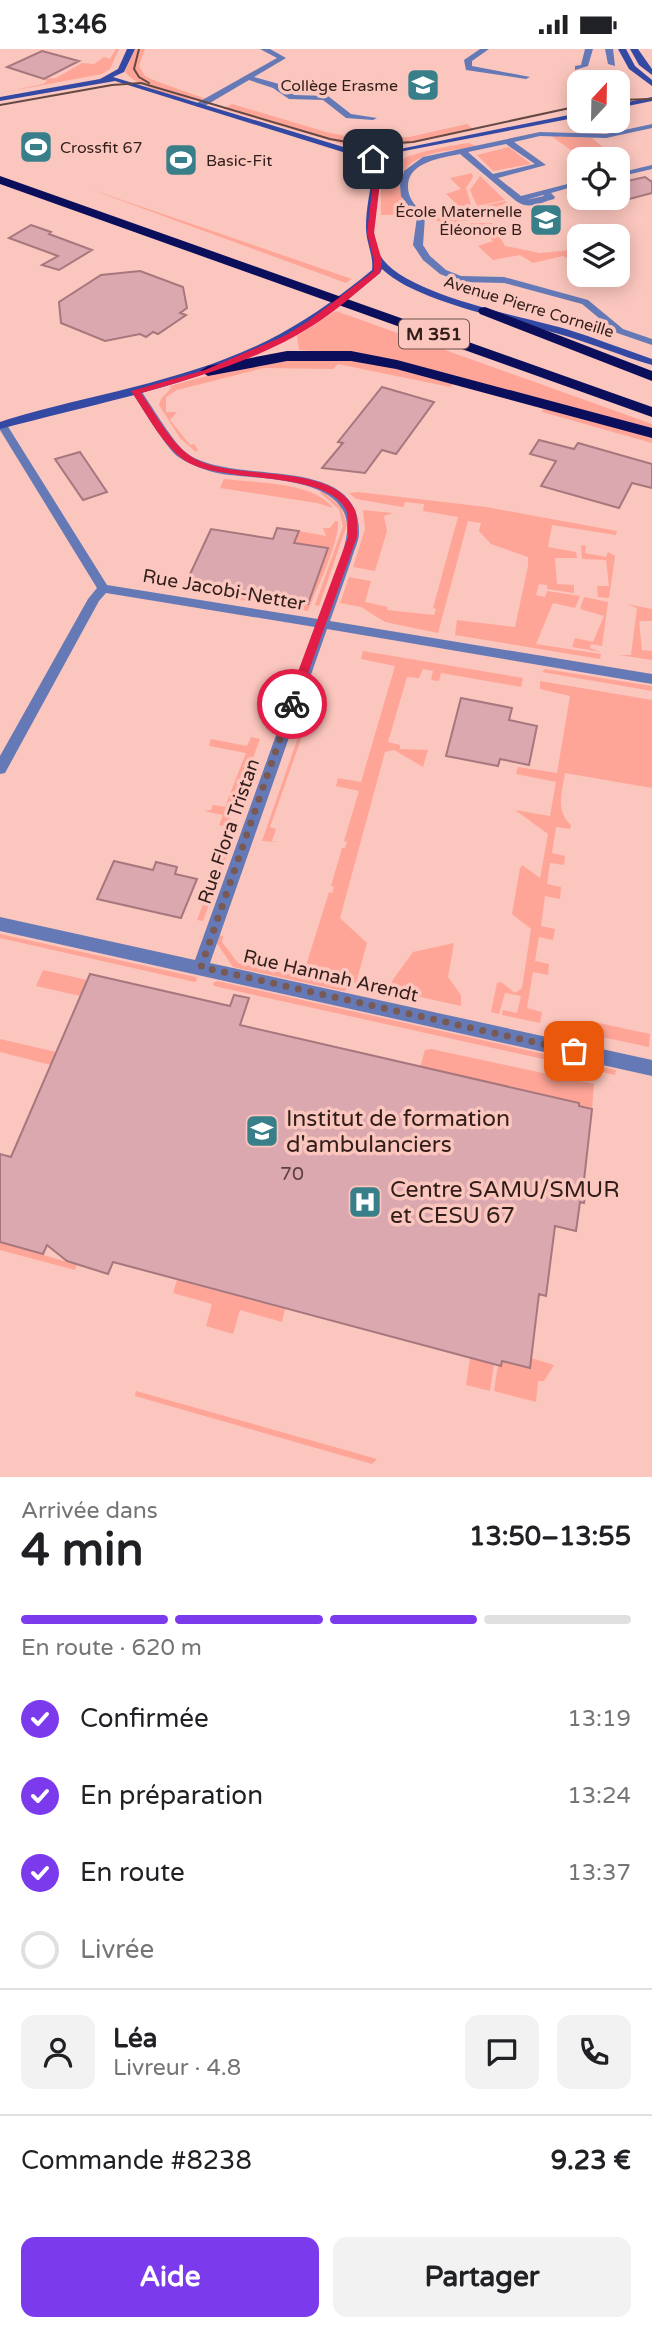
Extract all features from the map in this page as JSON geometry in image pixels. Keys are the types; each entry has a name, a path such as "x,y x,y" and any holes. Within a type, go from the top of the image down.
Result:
{"highway":[{"name":"M 351","path":"0,169 652,398"},
{"name":"M 351","path":"0,180 652,412"},
{"path":"485,311 652,376"},
{"path":"208,372 287,356 351,356 397,365 652,433"}],"street":[{"path":"103,80 122,67 131,49"},
{"path":"200,105 282,58 264,49"},
{"path":"485,49 468,60 469,68 526,77"},
{"path":"578,68 584,66 589,49"},
{"path":"609,49 612,65"},
{"path":"622,49 632,67 652,84"},
{"path":"634,49 652,73"},
{"path":"122,67 125,78 136,86"},
{"path":"249,78 276,86 292,97 326,98 349,116 373,118"},
{"path":"0,99 113,79 360,154 376,161 378,166 370,233 378,261 377,271 321,316 286,337 208,372 1,425 103,589 94,599 0,769"},
{"path":"630,104 652,99"},
{"path":"360,154 385,154 567,118"},
{"path":"652,126 606,136 540,134 426,159 407,173 404,185 405,196 421,217 418,245 426,258 443,272 460,279 504,280 585,302 620,331 652,342"},
{"path":"377,182 389,166 409,154 498,132"},
{"path":"492,177 541,165 509,142"},
{"path":"463,152 519,199 567,186"},
{"path":"630,172 652,167"},
{"name":"Avenue Pierre Corneille","path":"378,261 408,282 485,311 562,331 652,362"},
{"name":"Rue Flora Tristan","path":"136,391 179,452 194,462 217,470 318,483 344,501 352,512 354,524 352,537 201,967"},
{"name":"Rue Jacobi-Netter","path":"103,589 652,679"},
{"name":"Rue Hannah Arendt","path":"0,924 652,1068"}],"shaded area":[{"path":"116,49 119,49 110,69 102,74 0,93 43,84 47,81 44,79 56,78 82,63 94,64 104,57 110,59"},
{"path":"135,49 145,49 139,66 145,76 206,99 188,99 149,88 129,76 125,71"},
{"path":"232,104 326,132 365,140 409,137 467,124 474,130 382,149 359,149 223,109"},
{"path":"551,136 592,138 603,147 567,147"},
{"path":"469,143 476,146 430,154 410,165 401,180 401,190 411,215 381,215 382,181 392,165 411,155"},
{"path":"509,147 531,164 493,171 477,155"},
{"path":"472,173 473,177 466,188 471,204 462,209 446,194 461,189 450,178"},
{"path":"480,176 505,200 477,206 470,190"},
{"path":"87,188 352,279 346,283"},
{"path":"505,201 511,205 489,216 442,225 434,218"},
{"path":"473,223 492,223 505,246 540,253 567,250 567,258 563,256 533,263 520,255 493,260 478,246 493,241 480,226 458,231 460,236 454,233 455,228"},
{"path":"336,311 652,424 652,443 542,412 546,401 360,354 299,350 297,336"},
{"path":"334,358 380,365 453,384 450,387 338,364 333,369 264,368 177,390 166,397 166,412 177,412 170,420 190,445 194,444 198,450 196,452 180,438 159,405 170,386 191,380 270,363"},
{"path":"224,479 298,488 324,499 333,508 317,503 220,488"},
{"path":"322,491 341,507 347,525 319,606 315,605 343,526 339,509 320,493"},
{"path":"349,493 486,507 617,531 616,535 552,525 548,547 576,552 577,558 555,558 557,584 574,585 574,593 547,589 547,585 539,584 536,595 545,597 547,591 580,596 575,608 553,603 536,644 601,654 600,659 455,635 457,620 515,627 528,557 491,544 479,531 481,523 468,521 438,633 385,622 361,607 340,603 349,577 371,581 365,602 388,607 387,610 434,615 436,609 433,608 458,517 423,511 424,504 405,502 403,507 356,499"},
{"path":"363,510 393,513 384,516 387,531 375,571 353,567 365,529"},
{"path":"338,521 338,530 327,566 308,611 302,610 304,604 308,604 328,548 294,543 299,531 326,536 323,528 330,528"},
{"path":"581,545 586,546 585,553 606,557 608,552 615,556 609,598 598,597 597,586 609,586 606,560 582,559"},
{"path":"208,588 298,603 296,609 205,594"},
{"path":"584,597 608,602 602,646 591,644 590,648 601,652 572,647 575,638 593,642 604,616 580,609"},
{"path":"626,604 652,609 652,621 639,621 642,650 652,651 652,660 619,655 631,655 637,608"},
{"path":"363,651 523,678 521,687 441,673 439,681 431,680 433,671 423,669 419,678 407,677 388,742 400,745 400,749 428,750 423,767 394,750 385,752 340,918 367,943 356,983 304,972 329,892 332,893 334,887 331,886 342,848 345,848 347,842 344,841 359,791 336,786 338,778 361,782 395,666 361,659"},
{"path":"545,669 652,686 652,691 542,672"},
{"path":"540,681 652,700 652,788 565,773 561,807 571,825 570,829 556,827 552,853 565,856 564,865 550,863 547,884 561,887 560,899 545,896 541,926 555,929 553,940 539,937 535,961 549,964 548,975 533,972 527,1008 542,1012 540,1023 502,1015 503,1010 517,1013 521,996 505,993 499,1014 491,1012 497,983 501,982 515,993 522,988 531,929 512,914 520,868 522,865 540,878 548,834 515,810 550,816 556,782 516,774 518,767 557,773 570,696 540,689"},
{"path":"305,717 317,720 319,724 307,722 270,827 276,829 272,841 278,842 262,841"},
{"path":"251,737 260,739 227,827 219,825 223,815 204,811 211,810 213,805 225,807 246,753 209,746 211,739 247,746"},
{"path":"227,840 231,844 203,921 197,920"},
{"path":"0,934 196,977 197,980 195,982 0,938"},
{"path":"218,935 223,936 222,942 238,963 353,988 343,991 233,967 216,942"},
{"path":"454,943 448,977 461,995 461,1006 389,990 392,981 413,952"},
{"path":"43,970 87,980 80,996 36,986"},
{"path":"217,981 616,1070 615,1075 214,986 213,983"},
{"path":"560,1022 592,1029 594,1022 650,1034 649,1047 559,1028"},
{"path":"0,1039 56,1052 51,1065 0,1052"},
{"path":"431,1049 594,1084 592,1109 579,1106 579,1103 420,1067 425,1050"},
{"path":"0,1242 77,1265 75,1270 0,1250"},
{"path":"177,1280 285,1309 282,1322 240,1310 233,1334 206,1326 212,1304 173,1293"},
{"path":"470,1358 494,1364 490,1391 466,1385"},
{"path":"531,1358 554,1365 544,1381 538,1381 536,1402 494,1391 498,1365 501,1366 502,1361 529,1368"},
{"path":"136,1391 377,1459 372,1464 135,1396"}],"building":[{"path":"42,51 79,61 44,79 7,67"},
{"path":"645,177 652,182 652,193 630,199 630,180"},
{"path":"31,225 92,250 59,270 42,265 58,256 9,238"},
{"path":"140,271 183,287 187,308 180,313 186,315 158,334 153,332 146,337 140,334 105,341 61,323 59,302 101,275"},
{"path":"382,387 434,402 396,454 382,450 365,473 322,468 343,443 338,442"},
{"path":"539,440 574,449 578,443 652,464 652,488 632,483 619,508 541,486 556,461 530,454"},
{"path":"80,452 107,492 83,500 55,459"},
{"path":"277,528 299,531 294,543 328,548 308,604 185,585 211,529 273,539"},
{"path":"461,698 512,708 509,720 537,726 529,765 500,759 498,766 446,756"},
{"path":"114,861 153,870 156,862 177,867 175,874 197,879 181,918 97,899"},
{"path":"90,974 230,1006 234,995 249,998 240,1025 579,1103 579,1106 592,1109 583,1189 586,1189 584,1203 580,1202 576,1231 555,1226 546,1296 539,1294 530,1368 502,1361 501,1366 113,1262 108,1274 67,1261 47,1245 43,1254 0,1242 0,1154 11,1157"}],"tram line":[{"path":"139,49 134,69 139,77 149,83"},
{"path":"0,105 112,85 141,83 330,139 364,145 413,142 567,109"},
{"path":"630,100 652,99"}],"way so far":[{"path":"292,704 201,967 574,1051"}],"place":[{"name":"Collège Erasme","path":"423,85"},
{"name":"Crossfit 67","path":"36,147"},
{"name":"Basic-Fit","path":"181,160"},
{"name":"École Maternelle Éléonore B","path":"546,220"},
{"name":"Institut de formation d'ambulanciers","path":"262,1131"},
{"name":"Centre SAMU/SMUR et CESU 67","path":"365,1202"}],"route":[{"path":"292,704 352,537 352,512 344,501 318,483 217,470 194,462 179,452 136,391 208,372 250,355 310,324 377,271 378,261 370,233 378,166 373,159"}]}
